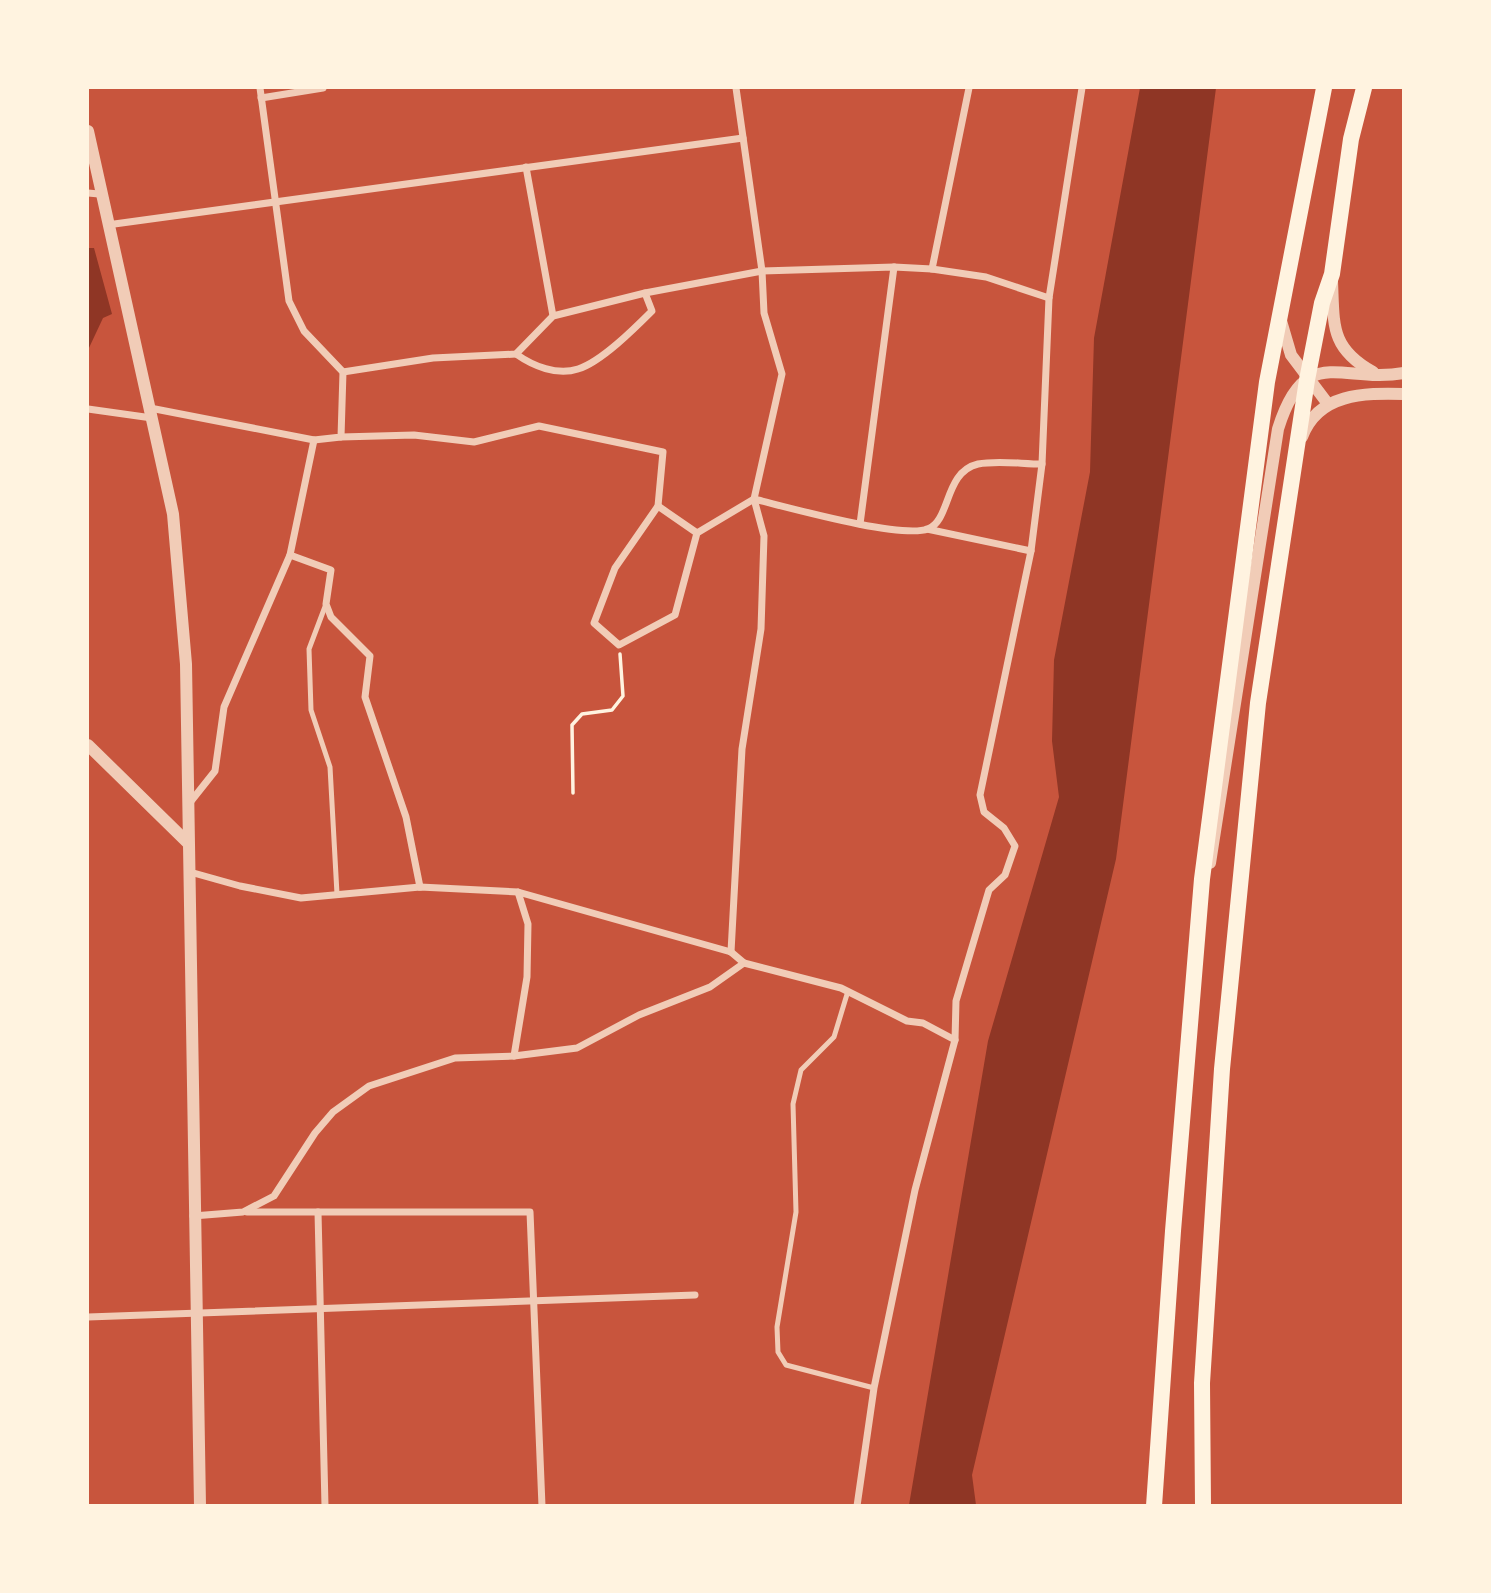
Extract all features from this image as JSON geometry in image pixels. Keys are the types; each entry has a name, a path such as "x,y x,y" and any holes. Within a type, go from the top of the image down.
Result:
{"main road":[{"path":"1154,1506 1172,1231 1200,905 1267,382 1324,88"},
{"path":"1203,1506 1202,1383 1222,1069 1258,703 1307,380 1322,303 1332,274 1351,139 1364,88"}],"street":[{"path":"260,88 273,203 289,301 304,331 343,372 341,437"},
{"path":"261,98 323,88"},
{"path":"731,952 742,749 761,629 764,536 754,499 782,374 764,313 762,271 736,88"},
{"path":"932,270 969,88"},
{"path":"857,1506 874,1388 915,1190 955,1040 956,1001 989,890 1005,875 1015,846 1004,828 984,813 980,795 1031,551 1042,464 1049,298 1082,88"},
{"path":"88,131 93,193 107,225 173,514 186,664 192,1216 200,1506"},
{"path":"107,225 743,138"},
{"path":"526,167 553,316"},
{"path":"860,524 894,267"},
{"path":"516,354 553,316 645,293 762,271 894,267 932,270 986,277 1049,298"},
{"path":"1332,274 1335,334 1352,358 1376,374"},
{"path":"343,372 433,358 516,354 536,368 578,369 626,337 652,310 645,293"},
{"path":"1281,320 1284,341 1307,380 1328,404"},
{"path":"1200,905 1216,839 1278,429 1291,397 1307,380 1330,370 1376,374 1404,373"},
{"path":"1296,454 1307,422 1328,404 1348,396 1404,394"},
{"path":"88,409 151,413 314,440 414,435 474,442 539,426 663,452 658,506 615,568 594,623 619,645 675,615 697,533 754,499 860,524 927,529 1031,551"},
{"path":"188,806 215,771 224,707 290,555 314,440"},
{"path":"927,529 939,521 946,498 958,477 976,464 1042,464"},
{"path":"658,506 697,533"},
{"path":"290,555 331,570 326,604 331,617 370,656 365,697 407,817 420,887"},
{"path":"88,745 188,842"},
{"path":"188,872 301,898 420,887 518,892 731,952 744,963 848,991 907,1021 923,1023 955,1040"},
{"path":"514,1056 527,977 528,924 518,892"},
{"path":"243,1212 274,1196 315,1133 333,1112 369,1086 455,1058 514,1056 577,1048 639,1015 710,988 744,963"},
{"path":"192,1216 243,1212 530,1212 534,1255 532,1304 542,1506"},
{"path":"318,1212 325,1506"},
{"path":"88,1317 320,1308 532,1304 695,1295"}],"lane":[{"path":"326,604 309,649 311,710 330,767 337,894"},
{"path":"848,991 834,1037 801,1070 793,1104 796,1212 778,1327 778,1352 786,1365 874,1388"}],"path":[{"path":"573,793 572,724 582,714 612,710 623,696 619,645"}],"shaded area":[{"path":"1140,88 1216,88 1116,859 972,1475 976,1505 909,1505 988,1041 1059,797 1052,741 1054,660 1090,472 1094,338"},
{"path":"88,248 94,248 112,314 103,318 88,350"}]}
